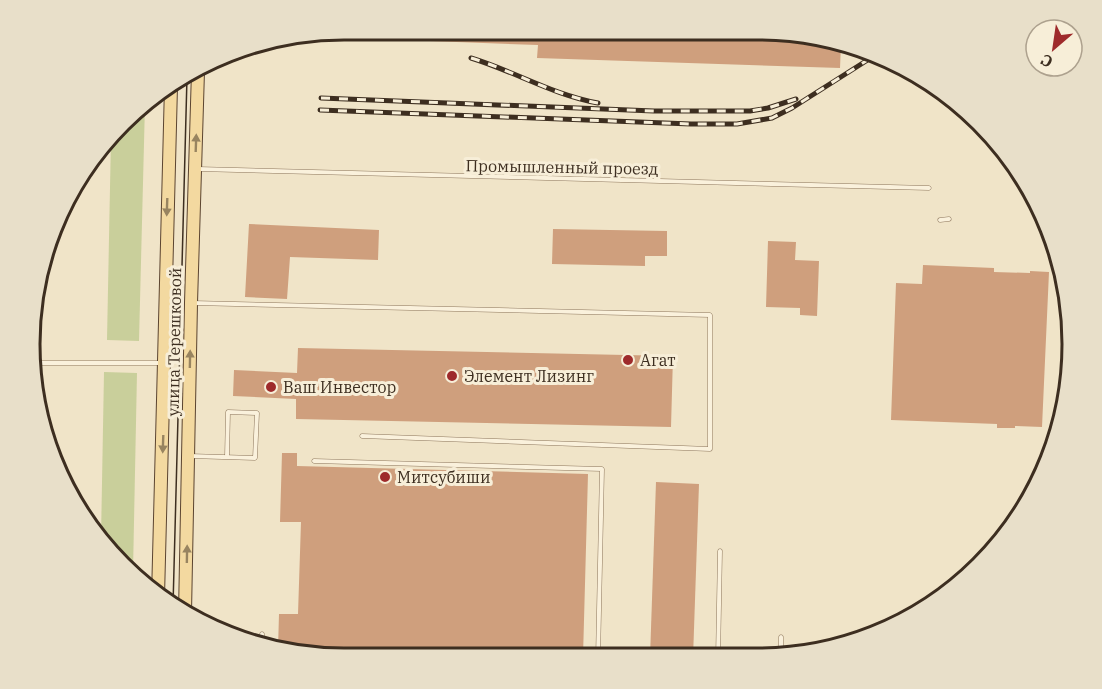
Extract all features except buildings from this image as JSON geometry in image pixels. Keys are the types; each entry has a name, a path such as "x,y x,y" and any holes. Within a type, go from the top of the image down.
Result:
{"main road":[{"name":"улица Терешковой","path":"185,603 198,78"},
{"name":"улица Терешковой","path":"158,585 170,96"}],"lane":[{"name":"Промышленный проезд","path":"195,169 929,188"},
{"path":"940,220 949,219"},
{"path":"191,303 710,315 710,449 362,436"},
{"path":"41,363 165,363"},
{"path":"189,456 255,458 257,413 228,412 227,457"},
{"path":"314,461 602,469 598,648"},
{"path":"718,648 720,551"},
{"path":"781,637 781,648"}],"green space":[{"path":"145,115 139,341 107,340 111,150"},
{"path":"104,372 137,373 133,562 101,527"}],"tram line":[{"path":"173,595 187,85"}],"railway":[{"path":"471,58 549,89 598,103"},
{"path":"320,110 737,124 772,118 792,108 866,61"},
{"path":"321,98 654,111 750,111 796,99"}],"place":[{"name":"Агат","path":"628,360"},
{"name":"Элемент Лизинг","path":"452,376"},
{"name":"Ваш Инвестор","path":"271,387"},
{"name":"Митсубиши","path":"385,477"}]}
